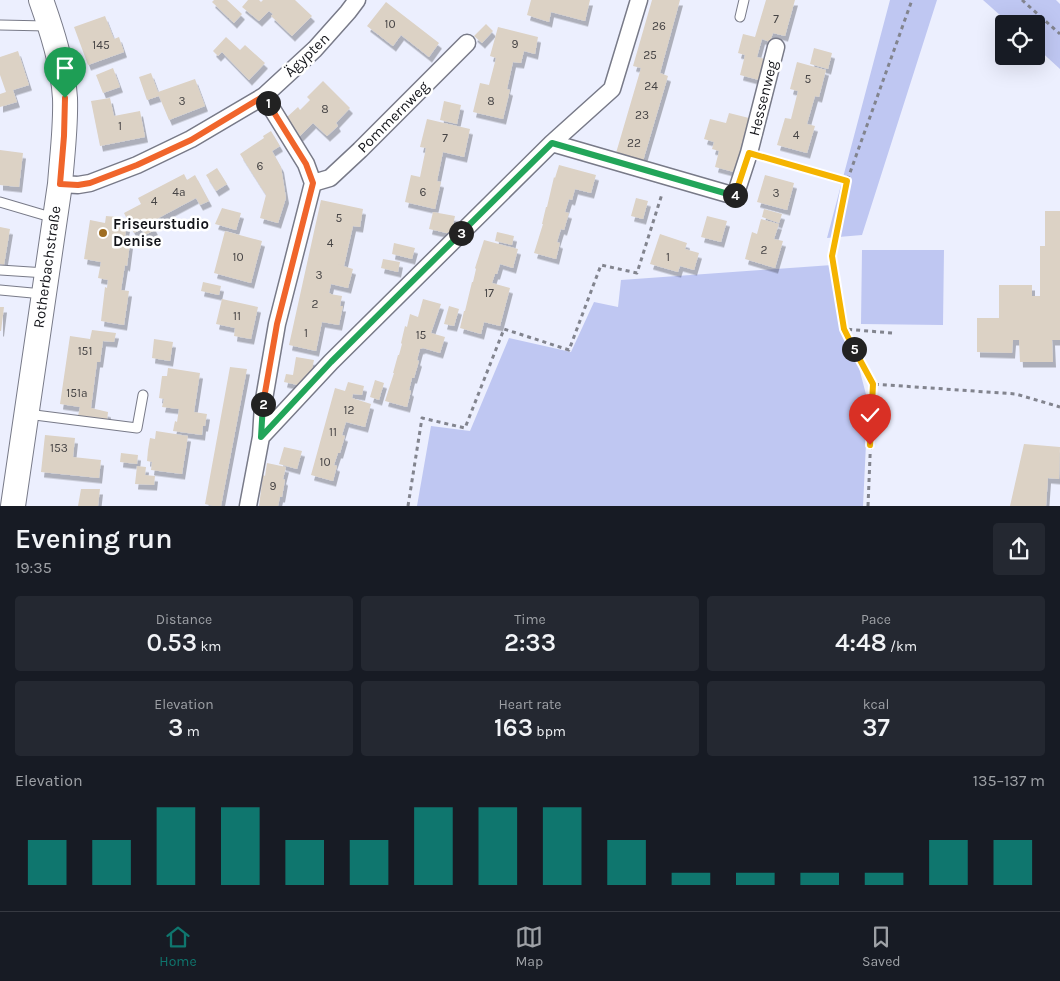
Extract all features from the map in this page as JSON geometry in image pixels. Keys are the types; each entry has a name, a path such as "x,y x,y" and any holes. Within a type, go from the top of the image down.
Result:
{"street":[{"name":"Rotherbachstraße","path":"14,506 60,184 64,136 65,98 60,64 41,0"},
{"name":"Ägypten","path":"60,184 78,185 90,183 137,165 191,140 264,96 315,50 357,0"},
{"path":"261,437 331,362 552,143 612,89 639,0"},
{"name":"Pommernweg","path":"313,183 330,178 467,43"},
{"name":"Hessenweg","path":"552,143 735,196 749,153 776,46"},
{"path":"248,506 261,437 263,405 277,324 313,183 306,164 264,96"}],"lane":[{"path":"740,17 744,0"},
{"path":"0,25 50,26"},
{"path":"0,202 54,218"},
{"path":"0,270 45,284"},
{"path":"0,290 45,284"},
{"path":"26,414 138,428 143,395"}],"path":[{"path":"868,506 873,384 844,329 832,256 847,181 912,0"},
{"path":"1022,0 1060,34"},
{"path":"749,153 847,181"},
{"path":"408,506 422,418 465,428 504,330 569,350 600,265 636,273 668,177"},
{"path":"844,329 892,333"},
{"path":"873,384 1016,394 1060,407"}],"shaded area":[{"path":"890,0 937,0 862,235 827,238"},
{"path":"983,0 1056,0 1060,4 1060,69 1045,55 1045,15 1000,15"},
{"path":"862,250 944,250 943,325 861,324"},
{"path":"832,265 868,402 863,506 417,506 431,426 470,431 509,338 571,352 594,302 618,307 621,280"}],"building":[{"path":"214,0 227,0 242,14 234,23 212,2"},
{"path":"248,0 259,0 261,2 263,0 295,0 312,16 292,36 271,16 273,14 269,11 259,21 242,7"},
{"path":"531,0 590,0 585,21 551,12 549,22 527,15"},
{"path":"652,0 680,0 660,73 668,76 643,161 616,153 641,68 633,66"},
{"path":"766,0 795,0 785,36 773,33 770,42 762,39 757,57 765,59 759,80 740,75 745,55 738,53 743,34 755,37"},
{"path":"386,2 439,43 429,57 401,35 393,46 367,26"},
{"path":"105,16 114,39 119,37 124,52 88,65 74,27"},
{"path":"486,24 493,31 482,43 474,36"},
{"path":"498,27 538,37 535,54 524,51 521,63 513,62 507,89 510,90 503,119 473,112 480,83 489,85 496,58 490,56"},
{"path":"226,37 240,50 245,45 265,63 249,80 222,52 218,56 213,51"},
{"path":"814,48 832,53 828,69 810,64"},
{"path":"18,51 29,85 13,90 17,102 0,107 0,94 6,92 0,75 0,57"},
{"path":"797,62 826,70 819,97 815,96 807,124 815,126 807,153 777,145 785,118 791,119 798,91 790,89"},
{"path":"113,68 120,87 103,93 96,75"},
{"path":"151,73 158,92 195,79 205,106 169,120 159,96 147,100 139,77"},
{"path":"323,81 350,108 336,123 338,126 327,136 313,123 299,137 287,117 298,107 300,110 310,100 307,97"},
{"path":"110,98 114,116 140,111 145,137 100,146 91,101"},
{"path":"444,101 461,105 457,124 440,120"},
{"path":"729,113 749,118 734,172 715,167 719,151 712,149 714,142 704,139 710,119 726,123"},
{"path":"427,119 470,129 464,157 443,152 437,181 441,182 435,209 405,202 411,175 420,177 426,148 420,147"},
{"path":"271,131 280,146 272,151 281,167 286,198 278,223 260,218 266,195 240,154"},
{"path":"0,150 23,153 19,187 0,185"},
{"path":"559,165 596,175 591,193 575,189 572,200 569,199 565,212 569,213 564,230 561,229 557,242 560,243 556,259 534,253 554,177"},
{"path":"217,168 227,184 216,191 206,175"},
{"path":"184,174 187,180 195,175 209,201 200,205 196,198 151,222 155,230 145,235 142,229 134,233 124,213 141,204 138,198"},
{"path":"765,175 794,183 787,210 757,202"},
{"path":"636,198 648,201 643,219 631,216"},
{"path":"321,200 363,209 360,227 353,226 344,266 337,264 353,269 348,288 331,284 329,293 342,296 340,306 343,306 339,325 322,322 316,351 289,345"},
{"path":"222,208 241,213 236,230 215,224"},
{"path":"764,209 782,214 779,223 762,217"},
{"path":"1045,211 1060,211 1060,340 1052,340 1053,362 1020,362 1019,340 1013,340 1012,353 977,352 977,318 999,318 999,285 1032,285 1032,296 1040,296 1040,246 1045,246"},
{"path":"433,212 455,216 451,234 429,229"},
{"path":"106,216 118,217 117,224 127,226 124,242 130,243 121,290 129,291 124,325 101,321 105,287 107,288 108,280 98,278 101,262 84,259 90,220 105,223"},
{"path":"707,216 727,221 721,242 701,237"},
{"path":"761,219 779,224 774,239 783,241 775,268 745,259 752,232 757,234"},
{"path":"0,227 10,229 4,265 0,264"},
{"path":"225,231 262,241 251,283 214,273"},
{"path":"497,232 514,236 512,245 495,241"},
{"path":"660,234 687,243 685,249 699,253 694,270 680,266 678,272 650,264"},
{"path":"484,240 518,249 513,268 500,264 492,283 510,288 500,326 484,322 481,334 460,328"},
{"path":"394,243 415,248 412,259 392,254"},
{"path":"383,259 400,262 398,272 381,268"},
{"path":"203,282 221,286 219,295 201,291"},
{"path":"222,299 258,307 251,339 234,336 235,328 216,324"},
{"path":"423,299 441,304 431,333 445,337 440,353 423,348 420,349 417,360 419,361 409,390 411,391 407,407 385,401 402,344 405,326 407,327 410,314 418,317"},
{"path":"449,306 459,309 454,326 444,324"},
{"path":"0,307 4,307 1,331 0,331"},
{"path":"92,330 116,333 114,342 103,341 100,362 97,362 91,408 108,412 107,421 78,416 80,407 60,404 70,336 90,339"},
{"path":"154,339 173,342 170,361 152,358"},
{"path":"296,357 314,360 310,379 303,378 302,386 284,382 286,374 293,375"},
{"path":"230,367 247,369 221,506 213,506 205,504"},
{"path":"168,368 200,373 194,412 207,414 202,435 173,431 179,409 162,407 164,399 159,398 162,376 167,376"},
{"path":"375,380 384,383 379,400 370,397"},
{"path":"348,382 364,386 362,395 353,394 352,398 371,404 365,427 346,422 342,435 345,436 334,465 337,466 333,481 311,475 335,388 345,391"},
{"path":"156,431 188,436 182,474 151,470 152,462 147,461 148,450 150,438 155,439"},
{"path":"45,435 75,438 73,457 101,460 99,478 41,472"},
{"path":"1024,444 1060,447 1059,479 1048,478 1046,506 1010,506"},
{"path":"284,447 302,451 297,469 279,464"},
{"path":"121,453 138,455 137,464 120,462"},
{"path":"267,463 286,467 282,497 280,497 278,506 259,506 263,475 265,476"},
{"path":"137,466 146,467 145,475 155,476 154,485 135,484"},
{"path":"81,489 100,489 98,506 78,506"}],"place":[{"name":"Friseurstudio Denise","path":"103,233"}],"route":[{"path":"65,98 60,184 78,185 90,183 137,165 191,140 264,96 306,164 313,183 277,324 263,405 261,437 331,362 552,143 735,196 749,153 847,181 832,256 844,329 873,384 870,445"}]}
